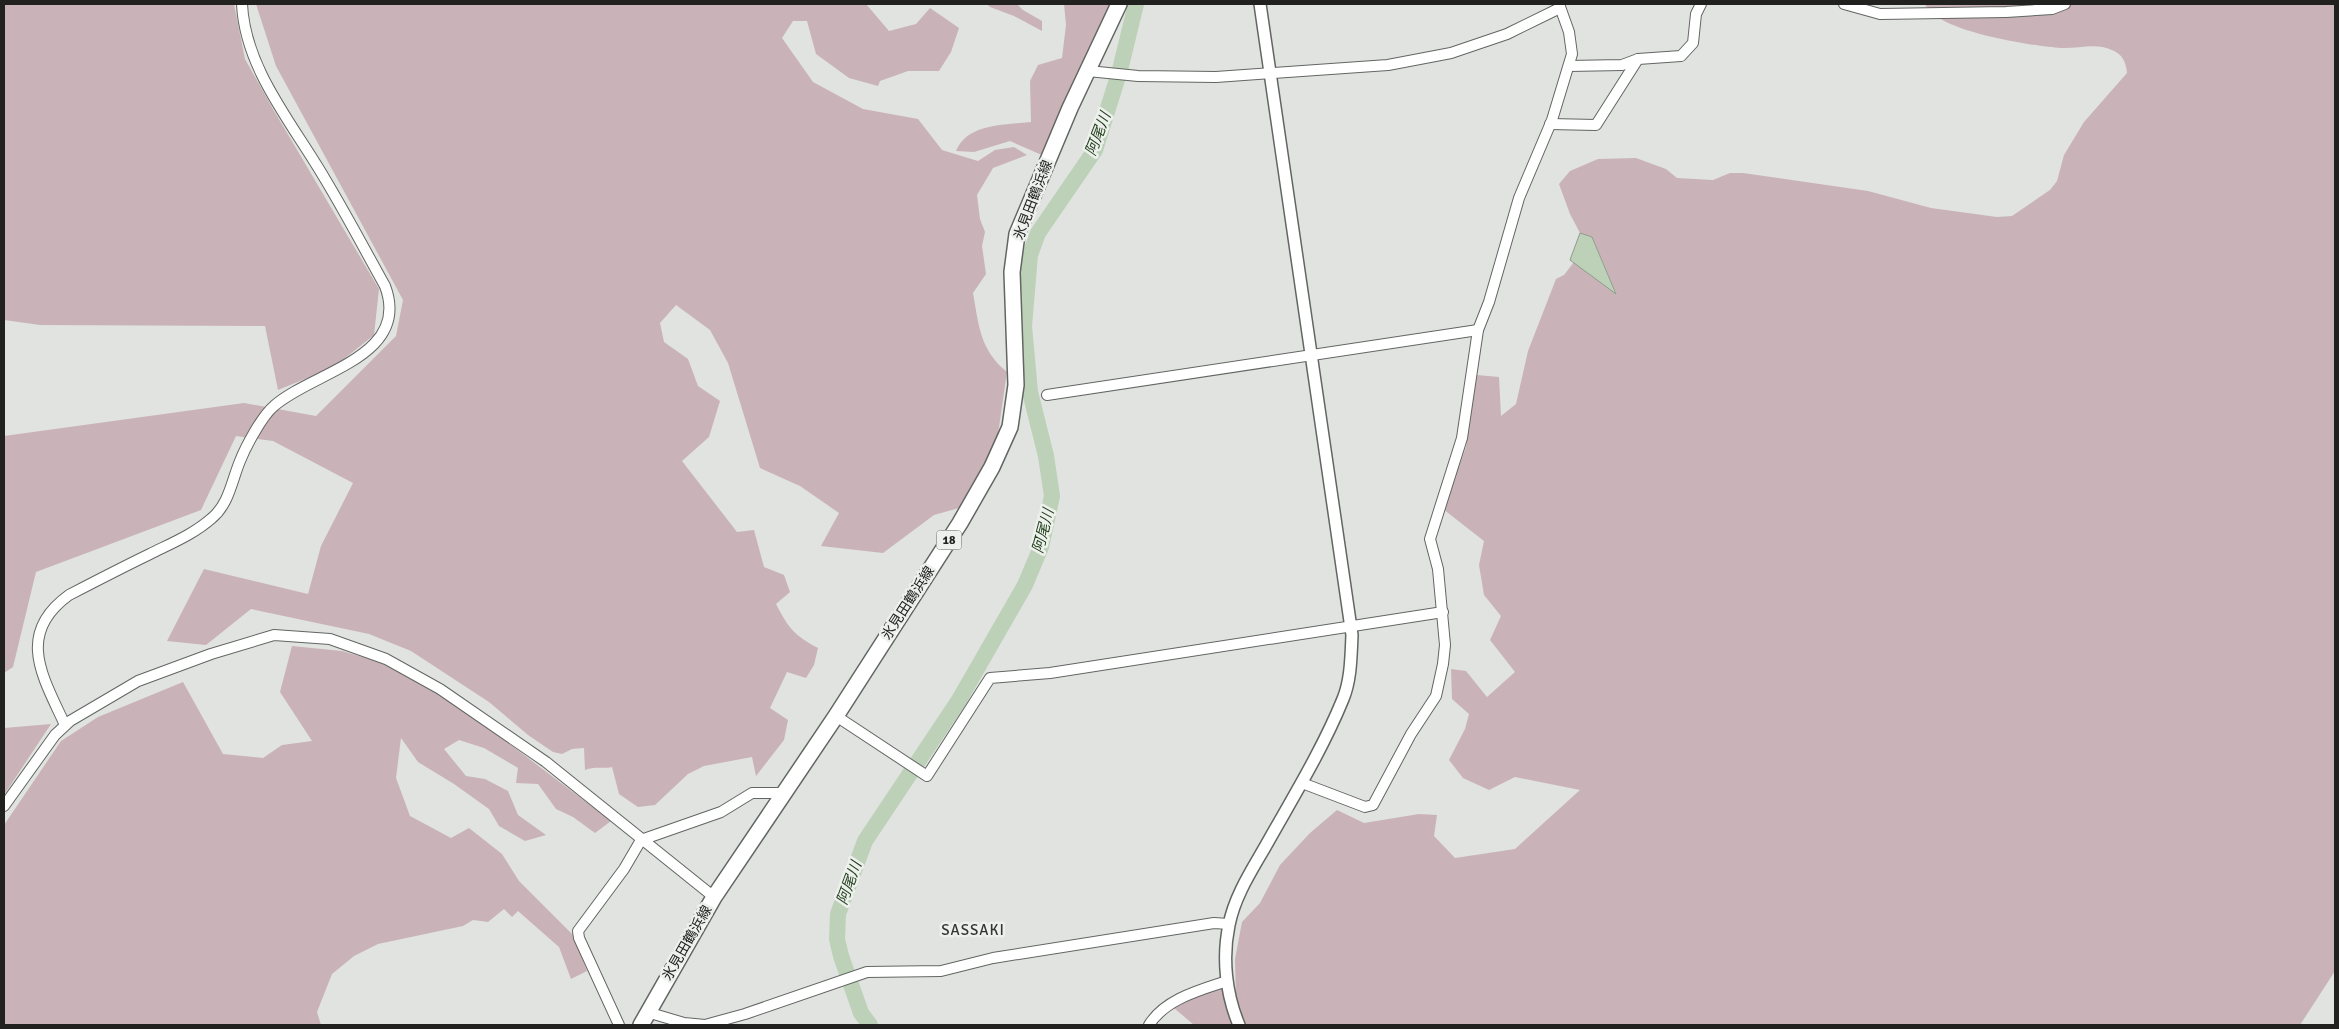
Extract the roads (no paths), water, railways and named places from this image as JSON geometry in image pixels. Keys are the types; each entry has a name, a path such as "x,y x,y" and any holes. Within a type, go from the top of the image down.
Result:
{"main road":[{"name":"氷見田鶴浜線","path":"644,1018 714,897 786,793 836,716 960,523 992,468 1010,427 1016,385 1012,272 1017,234 1095,72 1119,4"}],"street":[{"path":"65,725 38,661 40,634 45,620 55,605 69,595 196,531 215,516 228,496 241,459 272,407 298,388 328,375 369,350 387,325 390,297 386,286 325,178 283,112 254,58 245,32 242,4"},
{"path":"1240,1025 1227,981 1226,950 1229,924 1241,890 1302,783 1344,698 1351,653 1352,625 1260,4"},
{"path":"1569,66 1622,65 1638,59 1680,56 1693,43 1696,14 1701,4"},
{"path":"1844,4 1880,14 2006,12 2052,9 2065,4"},
{"path":"1095,72 1129,76 1216,77 1388,65 1451,53 1507,34 1560,6 1569,32 1572,54 1569,66 1550,124 1519,198 1489,302 1478,330 1462,438 1430,539 1438,569 1445,645 1436,696 1411,734 1382,785 1374,805 1365,807 1302,783"},
{"path":"1550,124 1596,126 1638,59"},
{"path":"1047,395 1478,330"},
{"path":"836,716 927,776 990,678 1060,672 1443,612"},
{"path":"4,806 55,735 65,725 104,699 138,681 211,654 274,635 330,639 386,659 440,688 546,762 714,897"},
{"path":"619,1025 579,938 578,931 624,869 641,840 721,812 752,793 786,793"},
{"path":"644,1018 705,1025 744,1014 868,972 941,971 993,958 1045,949 1214,923 1229,924"},
{"path":"1149,1025 1172,1004 1188,994 1227,981"}],"waterway":[{"name":"阿尾川","path":"870,1025 861,1013 841,956 837,939 838,914 865,841 959,700 1025,585 1041,547 1052,496 1046,456 1030,392 1024,326 1030,255 1038,233 1095,150 1120,70 1136,4"}],"district":[{"name":"SASSAKI","path":"973,930"}]}
